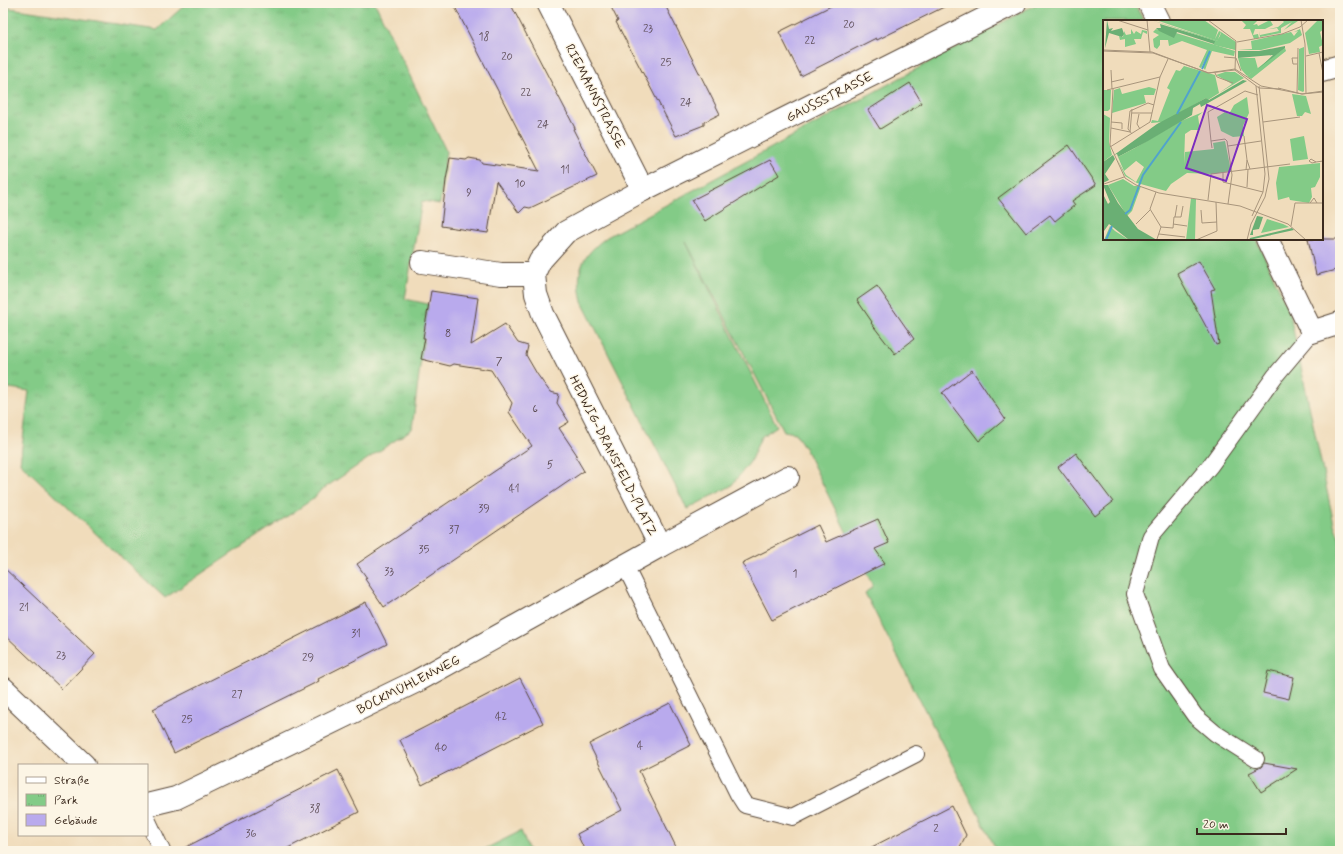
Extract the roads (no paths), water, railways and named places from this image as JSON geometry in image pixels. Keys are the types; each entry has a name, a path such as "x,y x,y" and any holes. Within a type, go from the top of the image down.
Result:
{"street":[{"name":"RIEMANNSTRASSE","path":"548,3 643,190"},
{"name":"GAUSSSTRASSE","path":"643,190 1015,3"},
{"path":"1149,3 1158,20"},
{"path":"1323,71 1340,66"},
{"path":"422,262 501,274 534,274 540,261 566,232 643,190"},
{"path":"1267,240 1312,332 1340,323"},
{"name":"HEDWIG-DRANSFELD-PLATZ","path":"534,274 536,294 543,314 660,546 788,477"},
{"name":"BOCKMÜHLENWEG","path":"148,805 176,798 417,681 660,546"},
{"path":"3,688 83,764"}],"lane":[{"path":"1256,758 1215,733 1195,716 1162,669 1135,594 1151,536 1210,466 1275,376 1312,332"},
{"path":"625,566 738,794 745,805 792,816 916,754"},
{"path":"148,821 162,851"}]}
